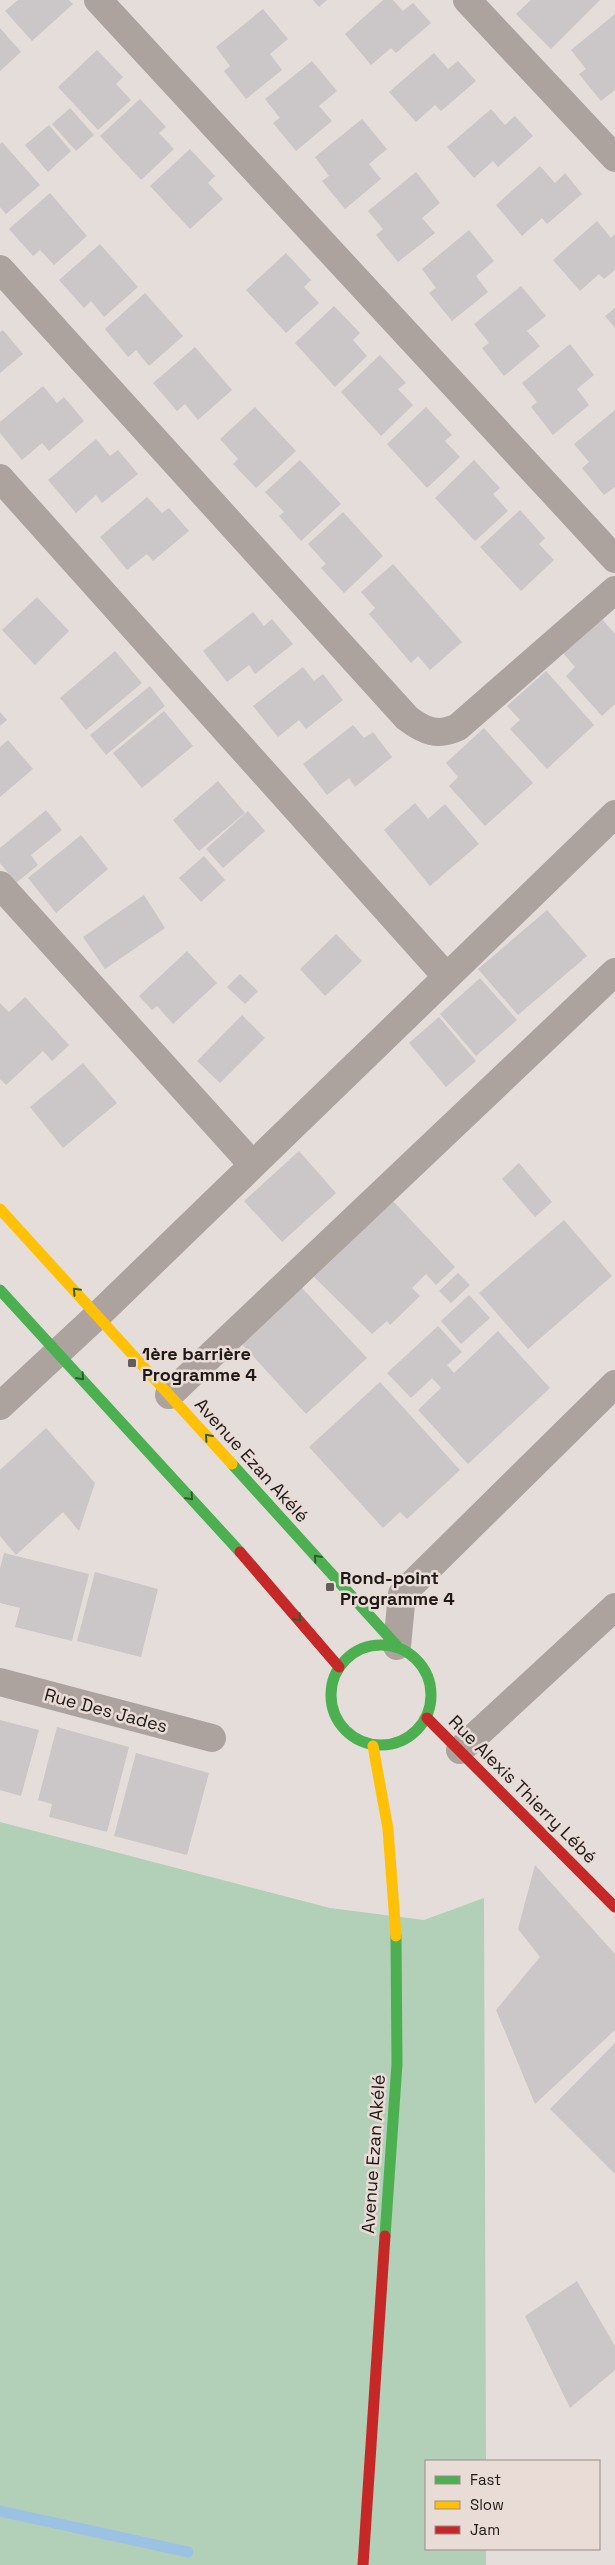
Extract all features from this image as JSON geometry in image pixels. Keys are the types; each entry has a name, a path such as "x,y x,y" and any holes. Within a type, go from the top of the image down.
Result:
{"main road":[{"name":"Avenue Ezan Akélé","path":"0,1209 396,1646"},
{"path":"0,1290 226,1536 340,1667"},
{"path":"381,1644 396,1646 411,1654 422,1665 429,1680 432,1696 427,1718 421,1727 407,1739 391,1745 373,1746 357,1740 343,1730 334,1716 330,1699 332,1682 340,1667 351,1654 365,1647 381,1644"},
{"name":"Rue Alexis Thierry Lébé","path":"427,1718 615,1907"},
{"name":"Avenue Ezan Akélé","path":"363,2565 397,2064 397,1946 388,1828 373,1746"}],"street":[{"path":"98,0 615,559"},
{"path":"467,0 615,158"},
{"path":"0,268 407,718 420,728 434,733 447,733 458,728 615,590"},
{"path":"0,478 446,976"},
{"path":"0,1406 98,1315 615,814"},
{"path":"0,885 252,1164"},
{"path":"170,1395 615,972"},
{"path":"396,1646 402,1594 615,1384"},
{"path":"460,1750 615,1607"},
{"name":"Rue Des Jades","path":"0,1682 212,1738"}],"green space":[{"path":"0,1822 330,1908 424,1920 484,1898 486,2460 425,2460 425,2550 486,2550 486,2565 0,2565"}],"building":[{"path":"18,0 69,0 73,4 32,41 5,11"},
{"path":"313,0 327,0 319,7"},
{"path":"383,0 393,0 403,11 413,3 431,23 396,53 391,48 371,65 345,34"},
{"path":"531,0 600,0 551,49 516,14"},
{"path":"263,9 288,39 270,54 282,70 246,99 224,71 230,66 216,47"},
{"path":"615,14 615,90 601,101 579,74 586,69 571,50"},
{"path":"0,28 21,52 0,71"},
{"path":"97,50 123,77 116,84 131,100 98,130 58,87"},
{"path":"434,53 448,69 458,61 476,81 441,111 435,105 416,122 389,92"},
{"path":"312,61 337,91 319,106 332,121 296,151 273,123 280,118 265,99"},
{"path":"140,99 166,127 159,133 174,149 141,180 100,136"},
{"path":"70,108 94,135 76,151 52,124"},
{"path":"491,109 505,125 515,116 533,136 498,167 493,161 474,178 447,147"},
{"path":"362,119 387,149 369,164 381,179 345,209 322,181 329,176 315,157"},
{"path":"49,125 71,151 48,172 25,145"},
{"path":"2,142 40,185 6,214 0,207 0,144"},
{"path":"190,149 215,176 208,183 223,199 190,229 150,186"},
{"path":"540,166 555,183 565,173 582,194 547,224 542,218 522,236 496,205"},
{"path":"416,172 440,203 422,218 435,233 398,262 376,235 383,229 368,211"},
{"path":"50,193 87,236 54,265 40,250 33,256 9,229"},
{"path":"597,221 611,238 615,234 615,270 604,279 599,274 580,291 553,260"},
{"path":"469,230 494,261 476,276 488,292 452,321 429,293 436,288 422,269"},
{"path":"100,244 138,287 104,317 91,301 84,308 59,280"},
{"path":"286,253 311,280 304,287 319,303 286,333 246,290"},
{"path":"521,286 546,316 527,331 540,346 504,376 482,348 489,343 474,324"},
{"path":"145,293 183,336 149,366 136,350 128,357 105,329"},
{"path":"334,306 360,333 353,340 367,356 335,387 295,343"},
{"path":"615,308 615,328 605,316"},
{"path":"3,330 23,354 0,373 0,332"},
{"path":"570,344 594,375 577,389 589,405 553,435 531,407 537,402 522,383"},
{"path":"195,347 232,390 198,420 185,404 177,411 153,383"},
{"path":"380,355 406,383 398,389 413,405 381,436 341,392"},
{"path":"43,386 57,403 64,397 84,421 49,451 42,443 22,460 0,433 0,422"},
{"path":"255,407 296,451 256,488 233,464 238,459 220,439"},
{"path":"426,407 452,435 445,441 460,457 427,488 387,444"},
{"path":"615,410 615,487 604,495 582,468 589,462 574,444"},
{"path":"96,439 110,456 118,450 138,474 102,503 96,495 76,513 48,480"},
{"path":"300,460 341,504 301,541 279,516 284,512 265,492"},
{"path":"474,460 500,488 493,494 508,511 475,541 435,498"},
{"path":"147,497 162,513 169,508 189,531 153,561 147,554 127,570 100,537"},
{"path":"520,510 545,538 539,544 554,560 521,591 480,547"},
{"path":"343,512 383,556 344,593 321,568 326,564 308,544"},
{"path":"393,564 462,642 430,670 418,656 411,663 369,614 375,608 361,592"},
{"path":"37,597 69,631 35,665 2,630"},
{"path":"253,612 264,626 272,619 293,644 255,674 249,665 227,682 203,651"},
{"path":"601,618 615,634 615,704 602,716 566,676 575,667 563,653"},
{"path":"115,651 142,683 86,730 60,698"},
{"path":"303,667 314,681 323,674 343,700 306,729 299,720 278,737 253,706"},
{"path":"546,671 594,725 547,769 510,729 520,720 507,706"},
{"path":"150,686 165,706 106,755 90,735"},
{"path":"164,711 193,746 142,788 113,753"},
{"path":"0,712 7,720 0,726"},
{"path":"353,725 364,738 373,732 392,757 355,787 349,778 327,795 303,764"},
{"path":"484,728 533,783 485,826 449,786 458,777 446,763"},
{"path":"8,740 33,769 0,797 0,747"},
{"path":"218,781 245,813 199,851 173,820"},
{"path":"415,803 428,819 445,804 479,844 430,886 384,830"},
{"path":"46,810 62,830 31,855 38,865 16,883 0,863 0,848"},
{"path":"248,811 265,831 223,868 206,849"},
{"path":"81,835 108,869 56,913 28,878"},
{"path":"204,856 225,880 201,902 179,878"},
{"path":"144,895 165,928 105,969 83,937"},
{"path":"547,910 587,956 518,1015 478,969"},
{"path":"336,934 362,961 325,996 300,969"},
{"path":"187,951 217,983 173,1024 157,1006 152,1010 139,996"},
{"path":"240,974 258,991 245,1004 227,987"},
{"path":"480,978 517,1020 476,1056 440,1014"},
{"path":"25,997 69,1045 52,1061 43,1051 6,1085 0,1079 0,1003 9,1012"},
{"path":"242,1015 265,1038 220,1083 197,1061"},
{"path":"439,1017 476,1061 446,1087 409,1043"},
{"path":"83,1063 117,1103 63,1148 30,1107"},
{"path":"299,1151 336,1193 282,1242 244,1201"},
{"path":"519,1163 552,1202 535,1217 502,1179"},
{"path":"393,1201 455,1267 436,1285 426,1274 412,1288 420,1296 390,1325 387,1321 372,1334 314,1277"},
{"path":"564,1220 612,1276 528,1349 479,1293"},
{"path":"458,1273 470,1285 451,1303 439,1291"},
{"path":"301,1287 367,1358 306,1414 241,1343"},
{"path":"469,1295 490,1318 461,1344 441,1321"},
{"path":"438,1326 462,1352 447,1365 454,1373 498,1331 550,1388 468,1464 418,1410 441,1388 432,1378 411,1398 387,1373"},
{"path":"380,1382 460,1470 407,1519 400,1512 383,1528 309,1447"},
{"path":"46,1428 95,1483 79,1531 63,1512 16,1555 0,1536 0,1470"},
{"path":"4,1553 89,1574 72,1641 15,1627 20,1608 0,1603 0,1569"},
{"path":"95,1572 158,1589 141,1657 77,1641"},
{"path":"0,1720 39,1730 21,1796 0,1790"},
{"path":"57,1727 129,1747 107,1832 49,1817 52,1804 38,1800"},
{"path":"136,1753 209,1773 187,1855 114,1836"},
{"path":"535,1865 615,1954 615,2030 535,2104 496,2010 540,1957 518,1929"},
{"path":"615,2043 615,2174 550,2109"},
{"path":"577,2281 615,2346 615,2370 570,2408 525,2316"}],"waterway":[{"path":"0,2511 188,2552"}],"traffic: fast":[{"path":"0,1290 240,1552"},
{"path":"232,1464 397,1646"},
{"path":"381,1645 400,1648 417,1659 428,1676 431,1695 428,1714 417,1731 400,1742 381,1745 362,1742 345,1731 334,1714 331,1695 334,1676 345,1659 362,1648 381,1645"},
{"path":"385,2236 397,2064 396,1936"}],"traffic: slow":[{"path":"0,1209 232,1464"},
{"path":"373,1746 388,1829 396,1936"}],"traffic: jam":[{"path":"240,1552 339,1667"},
{"path":"427,1718 615,1907"},
{"path":"363,2565 385,2236"}],"place":[{"name":"1ère barrière Programme 4","path":"132,1363"},
{"name":"Rond-point Programme 4","path":"330,1587"}]}
